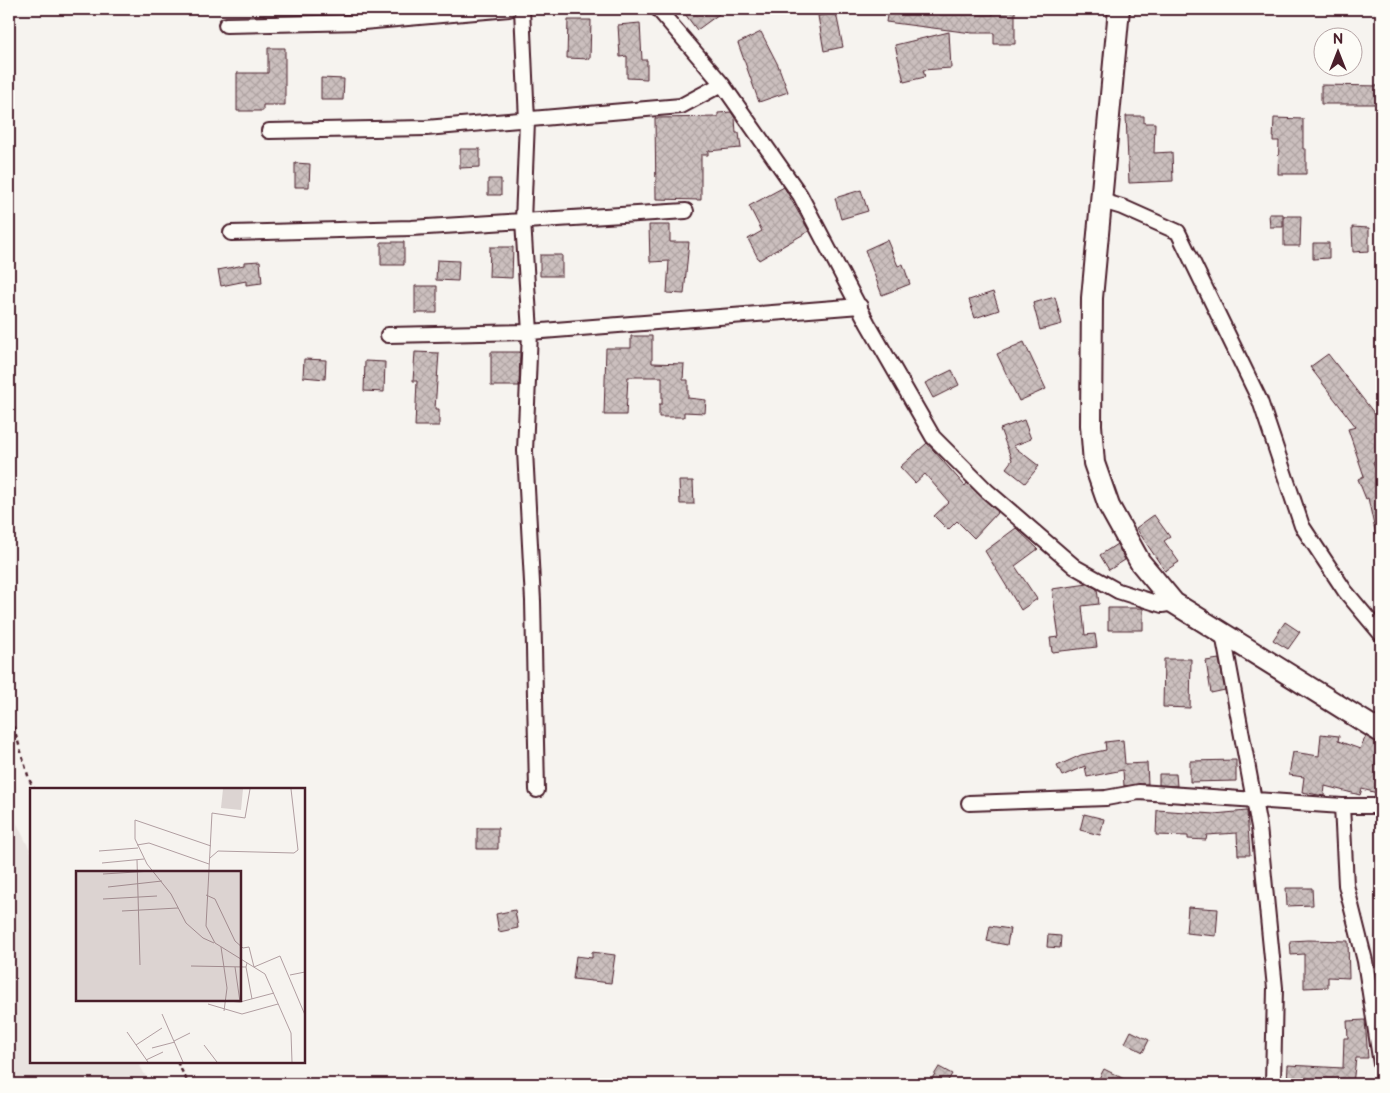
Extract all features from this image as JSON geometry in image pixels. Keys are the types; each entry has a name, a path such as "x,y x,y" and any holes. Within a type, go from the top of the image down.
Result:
{"street":[{"path":"226,24 363,22 509,9"},
{"path":"522,9 527,121 523,221 530,332 525,450 534,601 537,790"},
{"path":"658,9 722,84 800,195 868,324 933,437 987,492 1075,567 1126,594 1162,605 1174,604"},
{"path":"1119,9 1092,298 1091,424 1094,463 1109,506 1140,562 1174,604 1381,732"},
{"path":"269,131 426,128 527,121 680,106 722,84"},
{"path":"1102,201 1122,207 1178,232 1260,401 1302,526 1344,591 1381,634"},
{"path":"231,233 411,228 686,211"},
{"path":"388,335 530,332 860,306"},
{"path":"1223,634 1259,827 1275,988 1272,1084"},
{"path":"969,803 1106,798 1139,792 1253,798 1342,806 1381,806"},
{"path":"1342,806 1346,885 1365,961 1381,1064"}],"path":[{"path":"9,711 29,779 34,788"},
{"path":"178,1063 189,1084"}],"shaded area":[{"path":"9,808 30,850 30,1063 139,1063 150,1084 9,1084"}],"building":[{"path":"692,9 726,9 697,30 685,14"},
{"path":"888,9 939,9 940,15 993,15 993,9 1015,9 1015,44 994,44 994,33 972,33 886,22"},
{"path":"836,13 843,47 824,51 818,16"},
{"path":"568,20 591,20 590,59 567,58"},
{"path":"640,23 642,60 647,60 647,79 627,78 627,56 620,57 618,25"},
{"path":"761,32 778,65 788,92 759,102 738,43"},
{"path":"949,32 951,68 923,70 925,77 904,82 895,45"},
{"path":"268,48 285,48 285,105 263,105 263,111 237,111 237,73 268,73"},
{"path":"321,78 344,79 343,100 321,100"},
{"path":"1321,85 1381,86 1381,104 1321,104"},
{"path":"731,112 735,118 736,133 739,133 741,148 708,151 708,155 701,155 701,200 656,199 655,118 718,117 718,113"},
{"path":"1126,116 1144,116 1144,123 1155,123 1154,153 1172,152 1173,181 1129,183"},
{"path":"1274,118 1303,119 1303,149 1306,149 1306,174 1278,174 1279,141 1273,141"},
{"path":"460,149 480,149 480,167 460,168"},
{"path":"295,163 310,164 309,187 295,187"},
{"path":"488,179 501,179 501,195 488,195"},
{"path":"784,187 809,231 759,260 748,239 762,231 749,206"},
{"path":"861,190 868,211 841,219 835,198"},
{"path":"1269,214 1283,214 1283,227 1270,227"},
{"path":"1284,216 1301,216 1300,246 1284,246"},
{"path":"649,225 670,225 670,242 689,242 684,294 667,293 669,261 650,262"},
{"path":"1352,227 1369,228 1369,251 1353,252"},
{"path":"887,240 898,266 903,264 910,284 882,295 865,250"},
{"path":"381,242 404,242 404,265 381,265"},
{"path":"1313,243 1329,243 1329,258 1313,259"},
{"path":"490,247 513,247 512,278 489,277"},
{"path":"540,255 562,255 562,276 540,276"},
{"path":"437,260 459,261 458,281 436,280"},
{"path":"260,261 262,283 246,285 246,281 221,286 218,270 244,265 244,262"},
{"path":"415,286 437,286 437,313 415,313"},
{"path":"993,292 999,310 975,318 969,300"},
{"path":"1055,297 1062,324 1040,330 1033,303"},
{"path":"631,336 652,336 652,363 684,364 683,380 688,380 688,398 706,400 705,413 684,412 684,417 659,417 659,404 662,404 662,377 628,377 626,415 604,415 606,348 631,348"},
{"path":"1024,342 1046,389 1019,401 997,354"},
{"path":"415,352 439,353 435,409 439,409 439,426 415,426 417,381 413,381"},
{"path":"491,352 520,352 519,386 491,386"},
{"path":"1328,354 1381,422 1381,459 1373,462 1381,483 1381,535 1376,535 1368,498 1366,499 1358,479 1364,476 1348,429 1356,427 1310,367"},
{"path":"304,359 326,360 325,379 303,377"},
{"path":"365,361 385,362 384,392 364,391"},
{"path":"952,370 959,385 933,398 925,383"},
{"path":"1024,420 1031,439 1013,446 1039,466 1025,483 1006,468 1012,460 1000,429"},
{"path":"927,443 965,486 967,483 998,512 974,538 957,521 948,530 934,516 949,502 925,474 915,483 900,467"},
{"path":"679,481 693,481 694,504 680,504"},
{"path":"1154,515 1170,537 1164,541 1179,562 1165,571 1136,528"},
{"path":"1016,528 1038,549 1015,566 1037,599 1021,610 985,551"},
{"path":"1117,544 1125,560 1109,570 1100,555"},
{"path":"1088,584 1097,589 1099,604 1082,606 1085,635 1095,634 1097,647 1052,652 1050,638 1059,637 1052,589"},
{"path":"1108,608 1143,608 1143,630 1108,630"},
{"path":"1285,622 1300,632 1288,649 1273,640"},
{"path":"1164,659 1191,659 1190,708 1163,707"},
{"path":"1219,659 1225,690 1211,693 1206,661"},
{"path":"1321,734 1339,736 1338,741 1360,749 1366,736 1381,744 1381,794 1362,789 1360,795 1325,786 1324,796 1302,792 1304,777 1289,775 1293,752 1319,756"},
{"path":"1123,740 1125,764 1147,763 1148,784 1124,786 1123,770 1087,777 1085,766 1062,776 1057,766 1081,755 1106,750 1105,742"},
{"path":"1236,760 1236,781 1190,782 1190,761"},
{"path":"1159,774 1176,774 1177,786 1159,785"},
{"path":"1157,810 1214,814 1247,811 1250,855 1238,855 1237,833 1207,835 1206,840 1188,839 1188,836 1156,835"},
{"path":"1084,814 1104,819 1100,835 1080,830"},
{"path":"477,828 498,828 498,849 477,849"},
{"path":"1286,888 1312,888 1313,905 1287,906"},
{"path":"1188,907 1218,909 1216,936 1186,933"},
{"path":"515,910 518,928 499,932 496,914"},
{"path":"990,926 1010,929 1007,945 987,941"},
{"path":"1048,935 1061,936 1060,948 1047,947"},
{"path":"1290,941 1348,941 1349,978 1328,977 1328,987 1304,988 1304,954 1291,955"},
{"path":"592,952 615,955 611,983 573,979 576,956 592,958"},
{"path":"1365,1020 1368,1058 1356,1058 1353,1084 1287,1084 1288,1065 1343,1068 1344,1038 1348,1038 1347,1021"},
{"path":"1131,1031 1149,1040 1143,1052 1125,1043"},
{"path":"939,1067 952,1074 946,1084 938,1084 931,1080"},
{"path":"1104,1069 1134,1084 1096,1084"}]}
